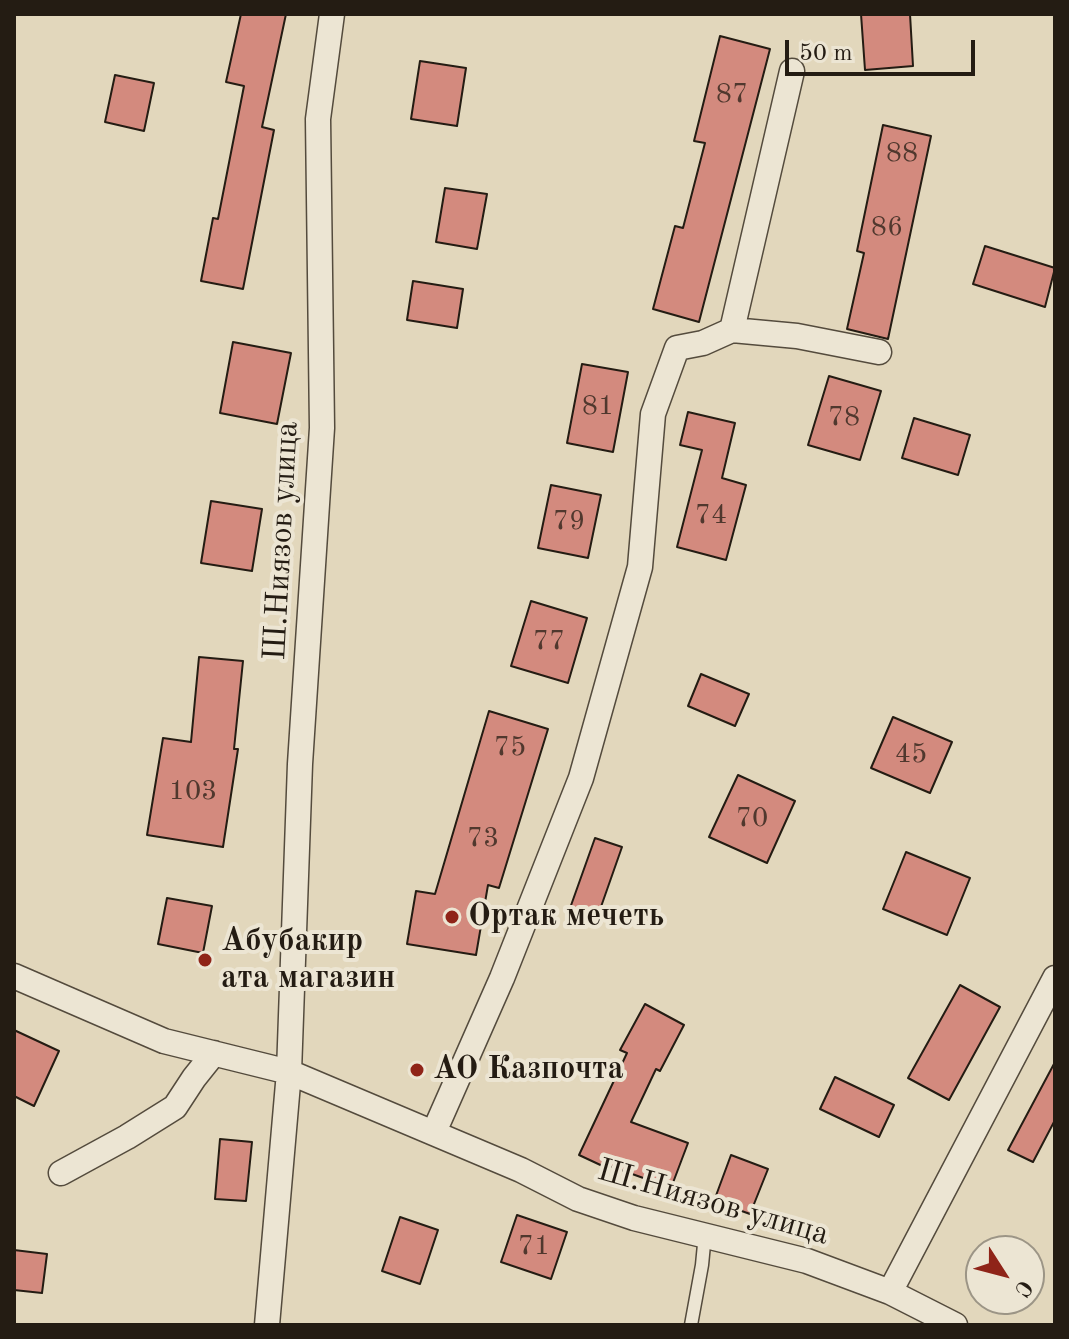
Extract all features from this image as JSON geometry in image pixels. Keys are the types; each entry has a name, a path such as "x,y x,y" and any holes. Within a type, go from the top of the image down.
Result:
{"street":[{"name":"Ш.Ниязов улица","path":"267,1325 289,1072 300,764 322,428 318,119 332,14"},
{"path":"732,330 792,71"},
{"path":"434,1132 502,978 581,778 640,567 653,414 677,348 703,343 732,330 797,336 879,352"},
{"name":"Ш.Ниязов улица","path":"14,976 164,1041 289,1072 521,1170 578,1199 634,1218 807,1261 890,1292 955,1325"},
{"path":"890,1292 1055,978"},
{"path":"61,1173 175,1107 214,1053"}],"lane":[{"path":"691,1325 705,1234"}],"building":[{"path":"241,14 286,14 262,127 274,130 243,289 201,281 213,218 218,219 244,86 226,82"},
{"path":"861,14 910,14 913,66 865,70"},
{"path":"720,36 770,49 699,322 653,309 675,226 683,228 705,143 694,141"},
{"path":"420,61 466,68 457,126 411,119"},
{"path":"115,75 154,83 144,131 105,122"},
{"path":"883,125 931,136 888,339 847,329 864,253 857,251"},
{"path":"445,188 487,194 477,249 436,242"},
{"path":"985,246 1055,268 1045,307 973,284"},
{"path":"413,281 463,289 457,328 407,320"},
{"path":"233,342 291,353 277,424 220,413"},
{"path":"582,364 628,372 613,452 567,443"},
{"path":"829,376 881,391 860,460 808,445"},
{"path":"688,412 735,423 722,478 746,485 726,560 677,547 702,450 680,445"},
{"path":"914,418 970,435 958,475 902,458"},
{"path":"551,485 601,495 588,558 538,548"},
{"path":"211,501 262,509 252,571 201,563"},
{"path":"531,601 587,618 568,683 511,666"},
{"path":"199,657 243,661 234,749 238,749 223,847 147,835 163,738 191,742"},
{"path":"701,674 749,694 735,726 688,706"},
{"path":"489,711 548,729 499,888 488,885 476,955 407,944 416,891 435,894"},
{"path":"893,717 952,742 930,793 871,768"},
{"path":"738,775 795,801 767,863 709,837"},
{"path":"595,838 622,847 596,921 569,911"},
{"path":"906,852 970,878 947,935 883,909"},
{"path":"167,898 212,906 203,953 158,944"},
{"path":"960,985 1000,1007 949,1100 908,1078"},
{"path":"645,1004 684,1025 660,1071 656,1069 631,1122 688,1143 671,1188 610,1166 609,1169 579,1155 627,1053 620,1050"},
{"path":"14,1030 59,1051 34,1106 14,1096"},
{"path":"1055,1062 1055,1120 1033,1162 1008,1150"},
{"path":"835,1077 894,1105 879,1137 820,1109"},
{"path":"220,1139 252,1142 246,1201 215,1199"},
{"path":"731,1155 768,1169 750,1214 714,1201"},
{"path":"517,1215 567,1232 551,1279 501,1262"},
{"path":"400,1217 438,1230 420,1284 382,1271"},
{"path":"14,1250 47,1254 42,1293 14,1290"}],"place":[{"name":"Ортак мечеть","path":"452,917"},
{"name":"Абубакир ата магазин","path":"205,960"},
{"name":"АО Казпочта","path":"417,1070"}]}
